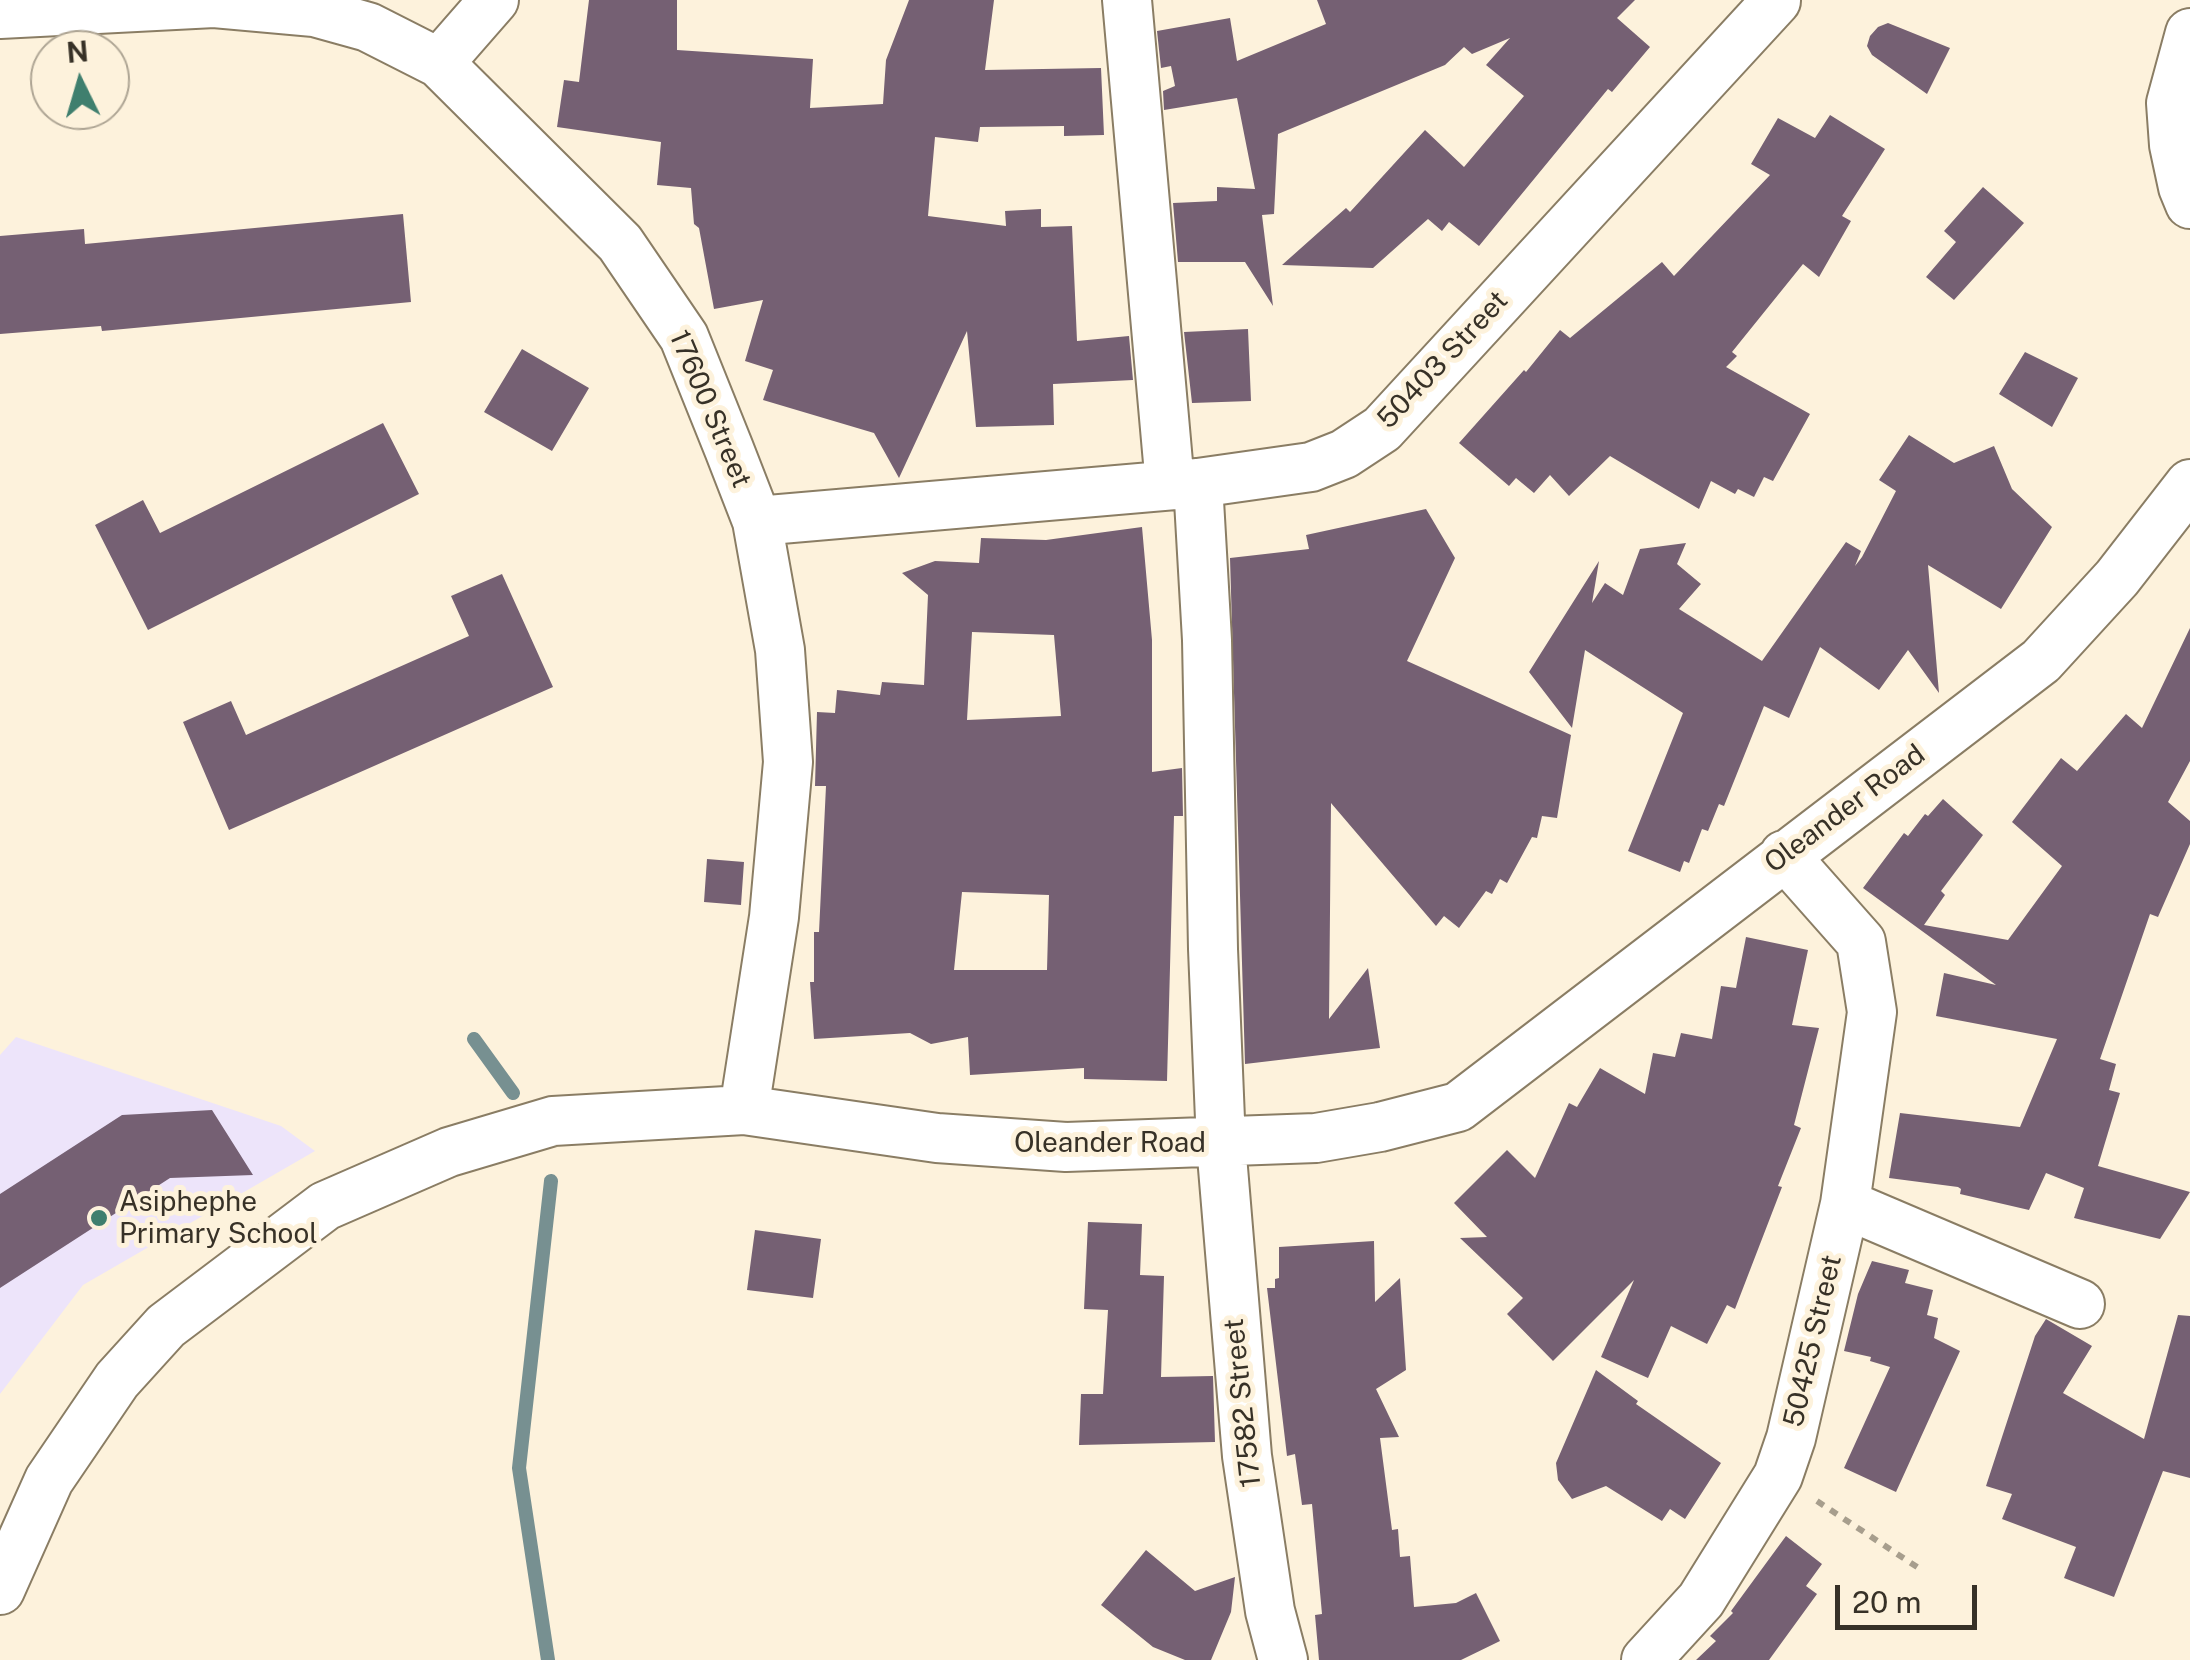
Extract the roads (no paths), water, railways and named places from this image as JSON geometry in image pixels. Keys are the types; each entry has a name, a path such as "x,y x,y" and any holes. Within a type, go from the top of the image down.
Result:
{"street":[{"path":"439,63 494,0"},
{"name":"17582 Street","path":"1127,0 1184,484 1207,640 1212,948 1221,1144 1246,1456 1270,1610 1284,1660"},
{"name":"50403 Street","path":"757,521 1184,484 1312,467 1344,454 1382,428 1776,1"},
{"name":"17600 Street","path":"0,14 214,4 314,12 368,27 439,63 620,242 684,336 757,521 780,650 788,762 774,917 744,1110"},
{"path":"2190,34 2170,103 2177,159 2190,204"},
{"name":"Oleander Road","path":"0,1590 49,1480 117,1380 166,1326 325,1206 449,1152 553,1121 744,1110 938,1138 1066,1147 1316,1138 1458,1107 2041,661 2117,578 2190,484"},
{"name":"50425 Street","path":"1646,1660 1701,1600 1778,1476 1791,1438 1844,1204 1872,1012 1861,942 1784,855"},
{"path":"1844,1204 2080,1304"}],"waterway":[{"path":"474,1039 513,1093"},
{"path":"548,1660 519,1468 551,1181"}],"place":[{"name":"Asiphephe Primary School","path":"99,1218"}]}
